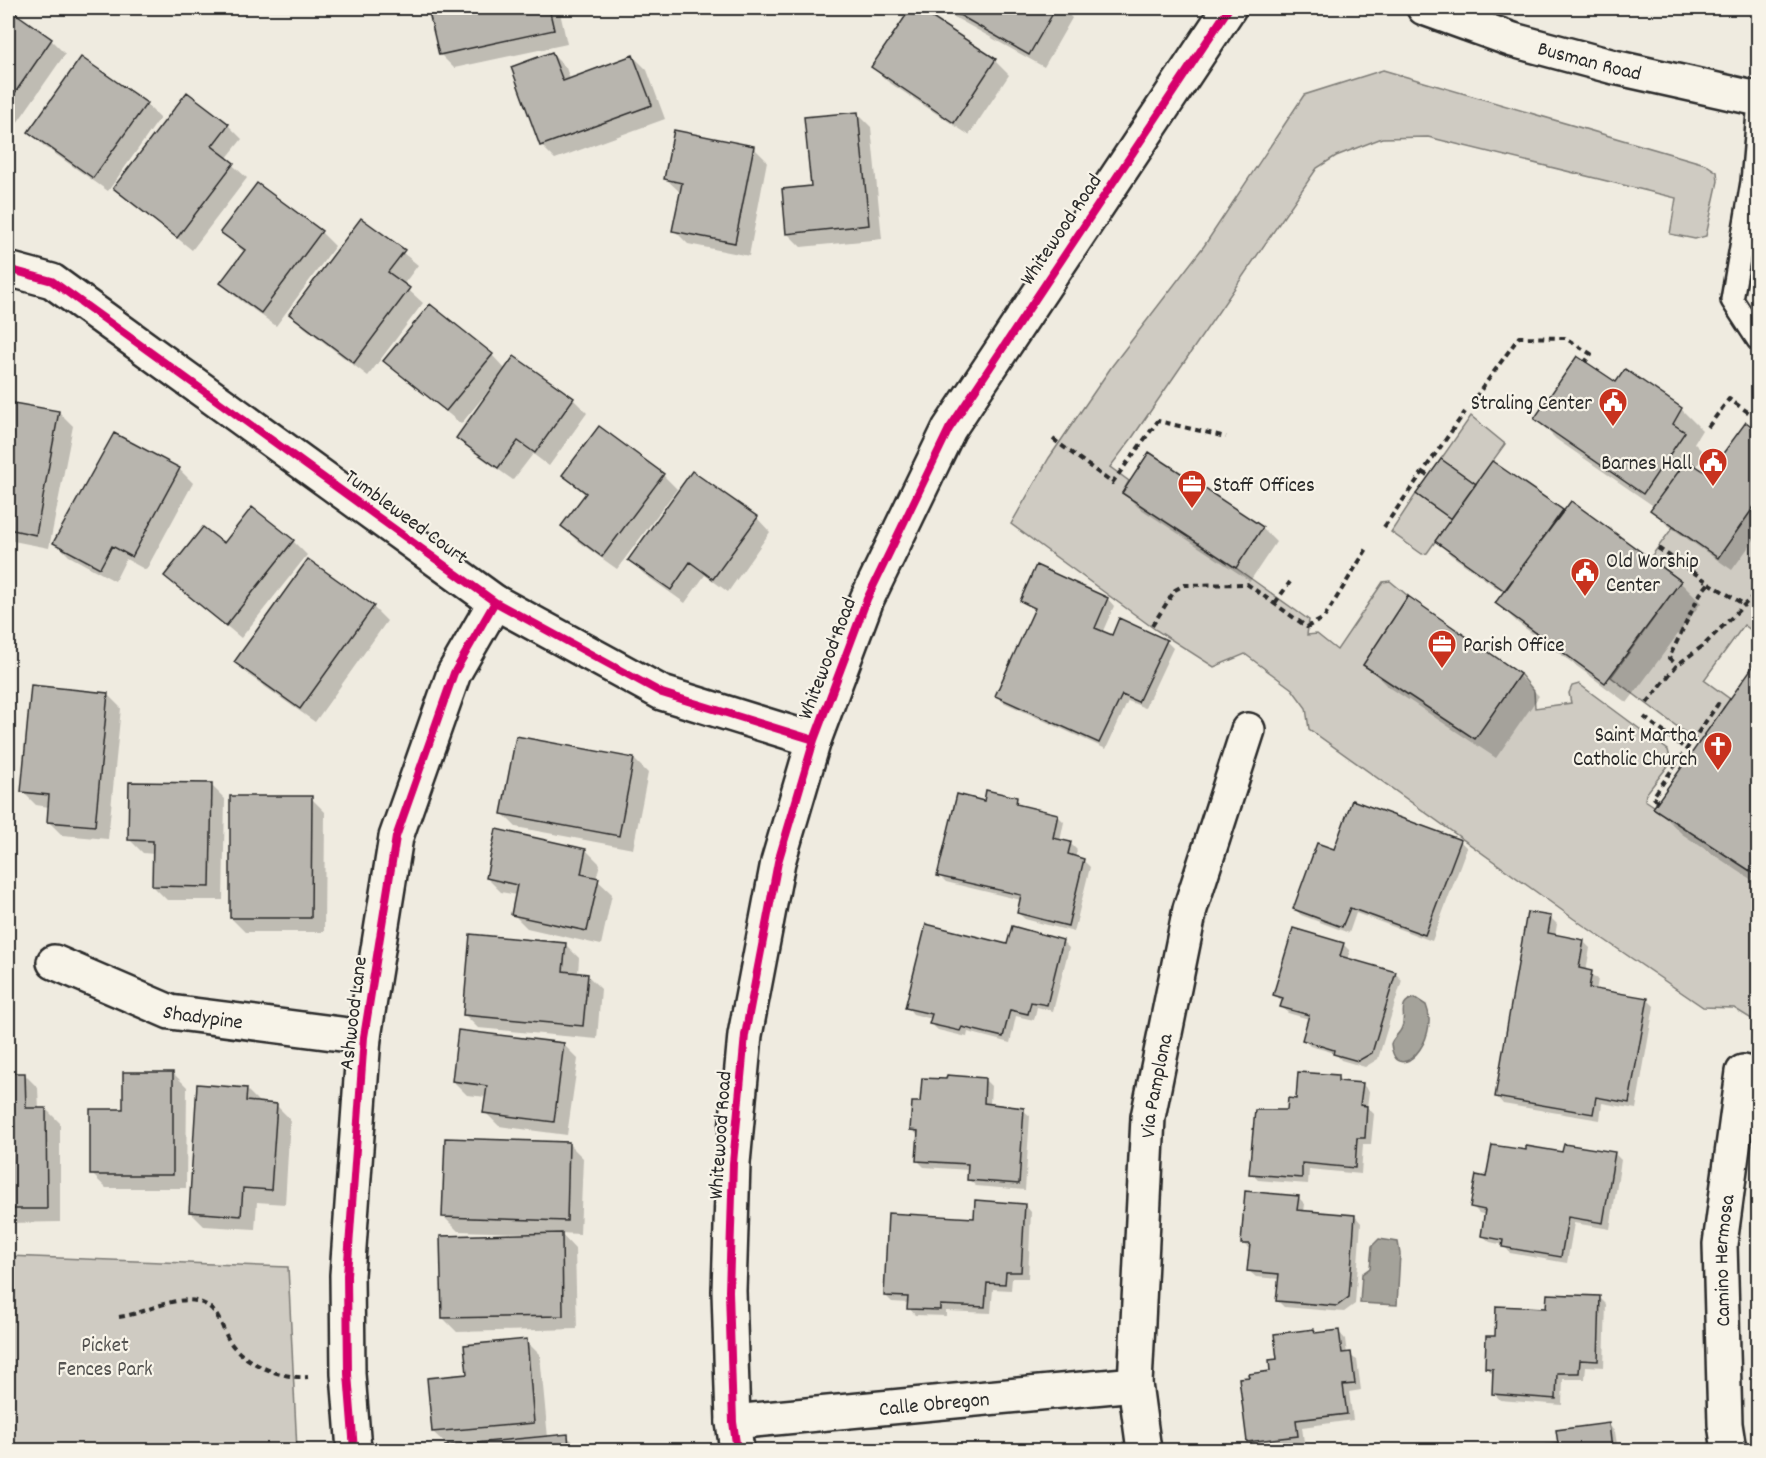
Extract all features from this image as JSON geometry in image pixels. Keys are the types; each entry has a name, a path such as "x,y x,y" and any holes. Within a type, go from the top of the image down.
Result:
{"street":[{"name":"Whitewood Road","path":"735,1436 729,1291 733,1163 745,1035 778,862 814,740 867,600 949,429 1228,8"},
{"name":"Busman Road","path":"1424,8 1536,46 1614,67 1758,99"},
{"name":"Tumbleweed Court","path":"8,269 52,281 495,602 662,693 814,740"},
{"name":"Ashwood Lane","path":"354,1450 348,1374 347,1275 364,1037 396,837 454,673 495,602"},
{"name":"Via Pamplona","path":"1143,1450 1135,1384 1148,1117 1190,909 1248,730"},
{"name":"Shadypine","path":"54,962 170,1012 364,1037"},
{"name":"Camino Hermosa","path":"1729,1450 1725,1424 1720,1244 1743,1072"},
{"name":"Calle Obregon","path":"735,1436 1135,1384"}],"lane":[{"path":"1758,113 1752,182 1732,300 1758,340"}],"path":[{"path":"1475,398 1519,337 1565,338 1591,354 1585,362"},
{"path":"1708,427 1728,399 1758,419"},
{"path":"1384,527 1465,412"},
{"path":"1053,439 1112,483 1158,421 1226,437"},
{"path":"1422,472 1429,476"},
{"path":"1152,626 1175,590 1184,585 1247,584 1307,627 1324,618 1368,547"},
{"path":"1658,548 1745,605"},
{"path":"1275,603 1290,582"},
{"path":"1677,664 1668,658 1700,594 1709,583"},
{"path":"1647,704 1677,664 1704,645 1753,596 1758,600"},
{"path":"1658,801 1653,797 1686,749 1718,704 1724,708"},
{"path":"1644,717 1686,749"},
{"path":"119,1317 139,1315 182,1300 198,1301 216,1313 223,1322 229,1341 242,1357 299,1377 348,1374"}],"green space":[{"path":"1383,70 1705,164 1717,172 1718,181 1706,236 1695,239 1670,234 1676,198 1428,137 1382,138 1336,156 1317,168 1110,467 1129,481 1122,493 1236,568 1309,620 1307,635 1317,634 1337,650 1383,582 1390,581 1408,596 1363,665 1474,738 1520,674 1534,691 1535,708 1571,703 1569,693 1572,686 1579,684 1668,750 1671,762 1646,794 1645,800 1758,876 1758,1023 1734,1008 1703,1007 1574,919 1309,729 1306,708 1292,689 1245,654 1214,667 1156,630 1011,524 1049,458 1112,366 1204,246 1304,95"},
{"path":"1471,416 1505,444 1476,484 1441,459"},
{"path":"1416,494 1451,519 1427,553 1422,554 1391,532"},
{"path":"1758,501 1758,635 1744,625 1704,680 1730,699 1699,743 1611,677 1681,581 1650,558 1673,527 1718,557"},
{"name":"Picket Fences Park","path":"8,1256 288,1267 297,1450 8,1450"}],"shaded area":[{"path":"1415,998 1426,1005 1429,1019 1428,1032 1416,1054 1408,1060 1401,1061 1395,1056 1391,1044 1402,1027 1404,1006 1409,1000"},
{"path":"1379,1239 1398,1242 1400,1254 1397,1305 1360,1303 1362,1274 1370,1268 1372,1246"}],"building":[{"path":"8,8 52,39 8,103"},
{"path":"428,8 549,8 554,30 439,55"},
{"path":"911,8 917,8 996,59 954,123 871,67"},
{"path":"947,8 1056,8 1029,55"},
{"path":"552,52 563,81 633,55 652,105 540,146 511,67"},
{"path":"81,57 147,103 93,178 28,132"},
{"path":"187,92 229,124 212,146 234,163 177,238 113,188"},
{"path":"858,112 869,225 786,234 782,189 811,186 804,117"},
{"path":"674,130 754,146 735,243 672,231 682,183 664,179"},
{"path":"257,183 322,231 261,313 220,283 245,250 220,232"},
{"path":"361,218 405,250 388,272 410,288 354,363 289,314"},
{"path":"430,304 493,354 446,411 383,361"},
{"path":"514,356 574,398 535,453 518,441 498,468 456,438"},
{"name":"Straling Center","path":"1577,356 1616,382 1625,369 1682,408 1673,424 1685,432 1643,494 1534,419"},
{"path":"8,402 59,411 36,535 8,529"},
{"name":"Barnes Hall","path":"1746,422 1758,431 1758,501 1718,558 1650,510 1687,460 1708,474"},
{"path":"599,426 664,474 602,557 561,526 586,493 562,475"},
{"path":"114,433 180,468 132,557 112,546 100,568 53,543"},
{"name":"Staff Offices","path":"1149,452 1263,527 1236,568 1122,493"},
{"path":"1441,459 1476,484 1451,519 1416,494"},
{"path":"1492,461 1563,510 1505,591 1435,541"},
{"path":"692,471 758,517 713,579 690,562 671,590 628,560"},
{"name":"Old Worship Center","path":"1571,501 1681,581 1605,683 1495,603"},
{"path":"252,507 294,540 226,626 164,576 203,527 224,543"},
{"path":"308,559 374,606 300,709 234,662"},
{"path":"1036,565 1108,598 1095,628 1112,635 1119,618 1167,640 1138,702 1122,695 1099,743 995,696 1035,608 1020,601"},
{"name":"Parish Office","path":"1408,596 1520,674 1475,739 1363,665"},
{"name":"Saint Martha Catholic Church","path":"1758,659 1758,876 1653,808"},
{"path":"31,685 108,693 95,826 47,822 49,795 21,792"},
{"path":"516,736 634,758 619,836 501,814"},
{"path":"129,782 212,783 210,887 152,886 153,841 128,840"},
{"path":"986,790 1017,797 1016,804 1058,814 1053,838 1071,842 1068,854 1084,859 1068,926 1017,913 1021,895 937,876 957,794 984,801"},
{"path":"230,796 312,796 311,918 230,918"},
{"path":"1352,800 1461,840 1425,935 1350,908 1342,927 1293,909 1317,843 1334,849"},
{"path":"496,829 586,849 581,874 599,878 587,931 511,915 517,885 486,878"},
{"path":"1527,912 1551,916 1548,933 1584,940 1579,968 1592,971 1589,988 1648,998 1629,1103 1596,1097 1593,1114 1495,1097"},
{"path":"926,924 1007,944 1012,926 1063,940 1047,1005 1031,1002 1028,1014 1010,1010 1003,1037 962,1027 960,1031 929,1024 932,1014 905,1008"},
{"path":"1293,928 1344,943 1340,956 1396,972 1372,1053 1358,1061 1333,1054 1334,1050 1302,1040 1309,1015 1280,1007 1283,998 1273,995"},
{"path":"470,934 566,943 563,971 588,974 583,1026 463,1015"},
{"path":"458,1030 564,1043 554,1122 483,1113 487,1086 452,1081"},
{"path":"123,1072 173,1072 173,1175 90,1175 90,1109 123,1109"},
{"path":"1298,1072 1338,1075 1338,1081 1363,1083 1360,1105 1367,1106 1365,1138 1357,1138 1355,1168 1302,1163 1302,1178 1249,1174 1255,1110 1287,1110 1288,1098 1296,1099"},
{"path":"8,1073 25,1073 26,1108 46,1108 47,1209 8,1209"},
{"path":"947,1075 985,1078 984,1103 1024,1108 1019,1184 967,1180 968,1164 916,1161 918,1131 910,1130 912,1102 920,1102 922,1078 946,1079"},
{"path":"197,1084 247,1088 246,1101 277,1104 271,1190 243,1188 241,1216 189,1212"},
{"path":"445,1138 569,1142 567,1221 442,1217"},
{"path":"1564,1144 1615,1152 1603,1223 1568,1217 1561,1257 1502,1247 1503,1240 1481,1236 1485,1210 1470,1207 1476,1175 1486,1177 1492,1145 1526,1150 1526,1146 1562,1152"},
{"path":"1245,1191 1299,1196 1297,1210 1355,1215 1349,1297 1337,1306 1276,1301 1279,1274 1247,1271 1250,1244 1241,1244"},
{"path":"975,1200 1025,1204 1021,1272 1006,1272 1005,1284 987,1283 985,1307 940,1305 940,1310 907,1309 908,1297 884,1296 888,1213 974,1218"},
{"path":"562,1233 563,1316 442,1318 440,1236"},
{"path":"1547,1294 1600,1296 1598,1361 1580,1360 1579,1373 1557,1373 1556,1399 1492,1394 1493,1369 1485,1368 1486,1336 1495,1336 1496,1306 1546,1308"},
{"path":"1314,1329 1315,1333 1339,1330 1342,1353 1351,1352 1355,1384 1343,1385 1347,1414 1296,1420 1298,1436 1247,1442 1239,1378 1249,1377 1248,1374 1270,1371 1269,1360 1277,1359 1274,1334"},
{"path":"527,1339 534,1423 432,1432 427,1378 467,1374 464,1345"},
{"path":"1609,1423 1612,1450 1503,1450 1558,1444 1556,1430"},
{"path":"568,1434 569,1450 446,1450 445,1446"}],"cycle path":[{"path":"737,1450 733,1422 729,1291 733,1163 745,1035 778,862 814,740 867,599 949,429 1229,8"},
{"path":"8,269 52,281 495,602 662,693 814,740"},
{"path":"354,1450 348,1374 347,1275 364,1037 396,837 454,673 495,602"}],"place":[{"name":"Straling Center","path":"1613,428"},
{"name":"Barnes Hall","path":"1713,488"},
{"name":"Staff Offices","path":"1192,510"},
{"name":"Old Worship Center","path":"1585,598"},
{"name":"Parish Office","path":"1442,670"},
{"name":"Saint Martha Catholic Church","path":"1718,772"}]}
